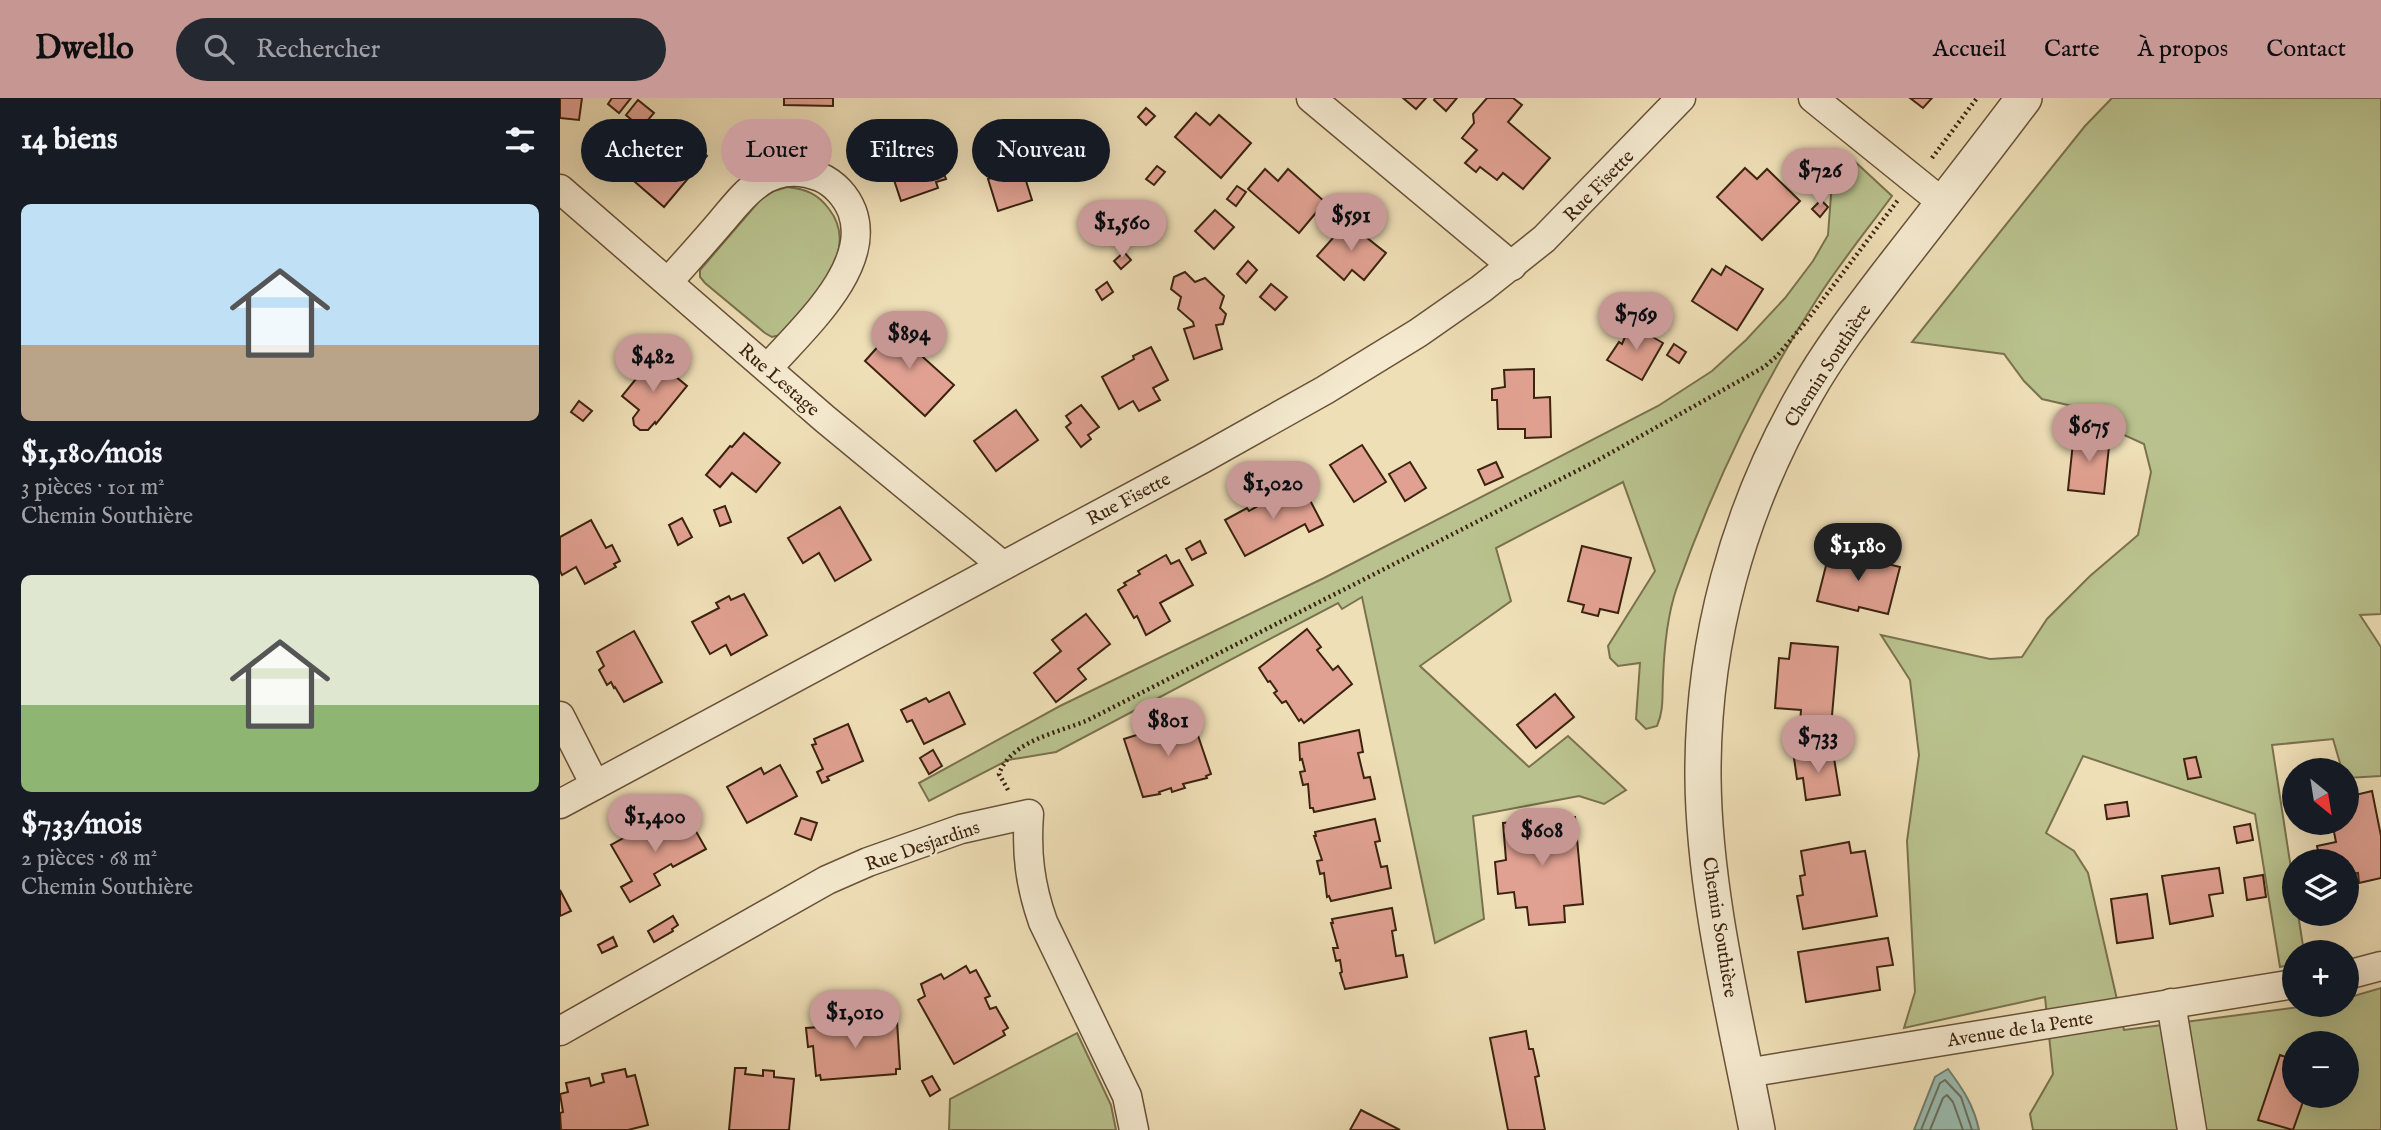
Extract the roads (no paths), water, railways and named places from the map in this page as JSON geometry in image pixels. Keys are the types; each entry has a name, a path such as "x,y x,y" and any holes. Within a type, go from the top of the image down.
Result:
{"street":[{"path":"1311,98 1512,266"},
{"name":"Rue Fisette","path":"560,804 1202,459 1325,390 1450,312 1512,266 1574,209 1681,98"},
{"path":"1813,98 1943,204"},
{"name":"Chemin Southière","path":"1757,1130 1723,951 1706,830 1704,728 1716,628 1742,529 1782,436 1834,348 2024,98"},
{"path":"668,282 759,182 775,174 800,172 825,179 839,190 855,219 856,237 846,274 768,368"},
{"name":"Rue Lestage","path":"560,189 825,419 1002,565"},
{"path":"560,716 595,785"},
{"name":"Rue Desjardins","path":"560,1031 827,880 868,862 961,829 1030,814 1028,855 1034,896 1127,1096 1134,1130"},
{"path":"2359,971 2381,965"},
{"name":"Avenue de la Pente","path":"1746,1073 2282,986"},
{"path":"2171,1003 2192,1130"}],"water":[{"path":"1948,1069 1967,1098 1979,1130 1914,1130 1935,1077"}]}
